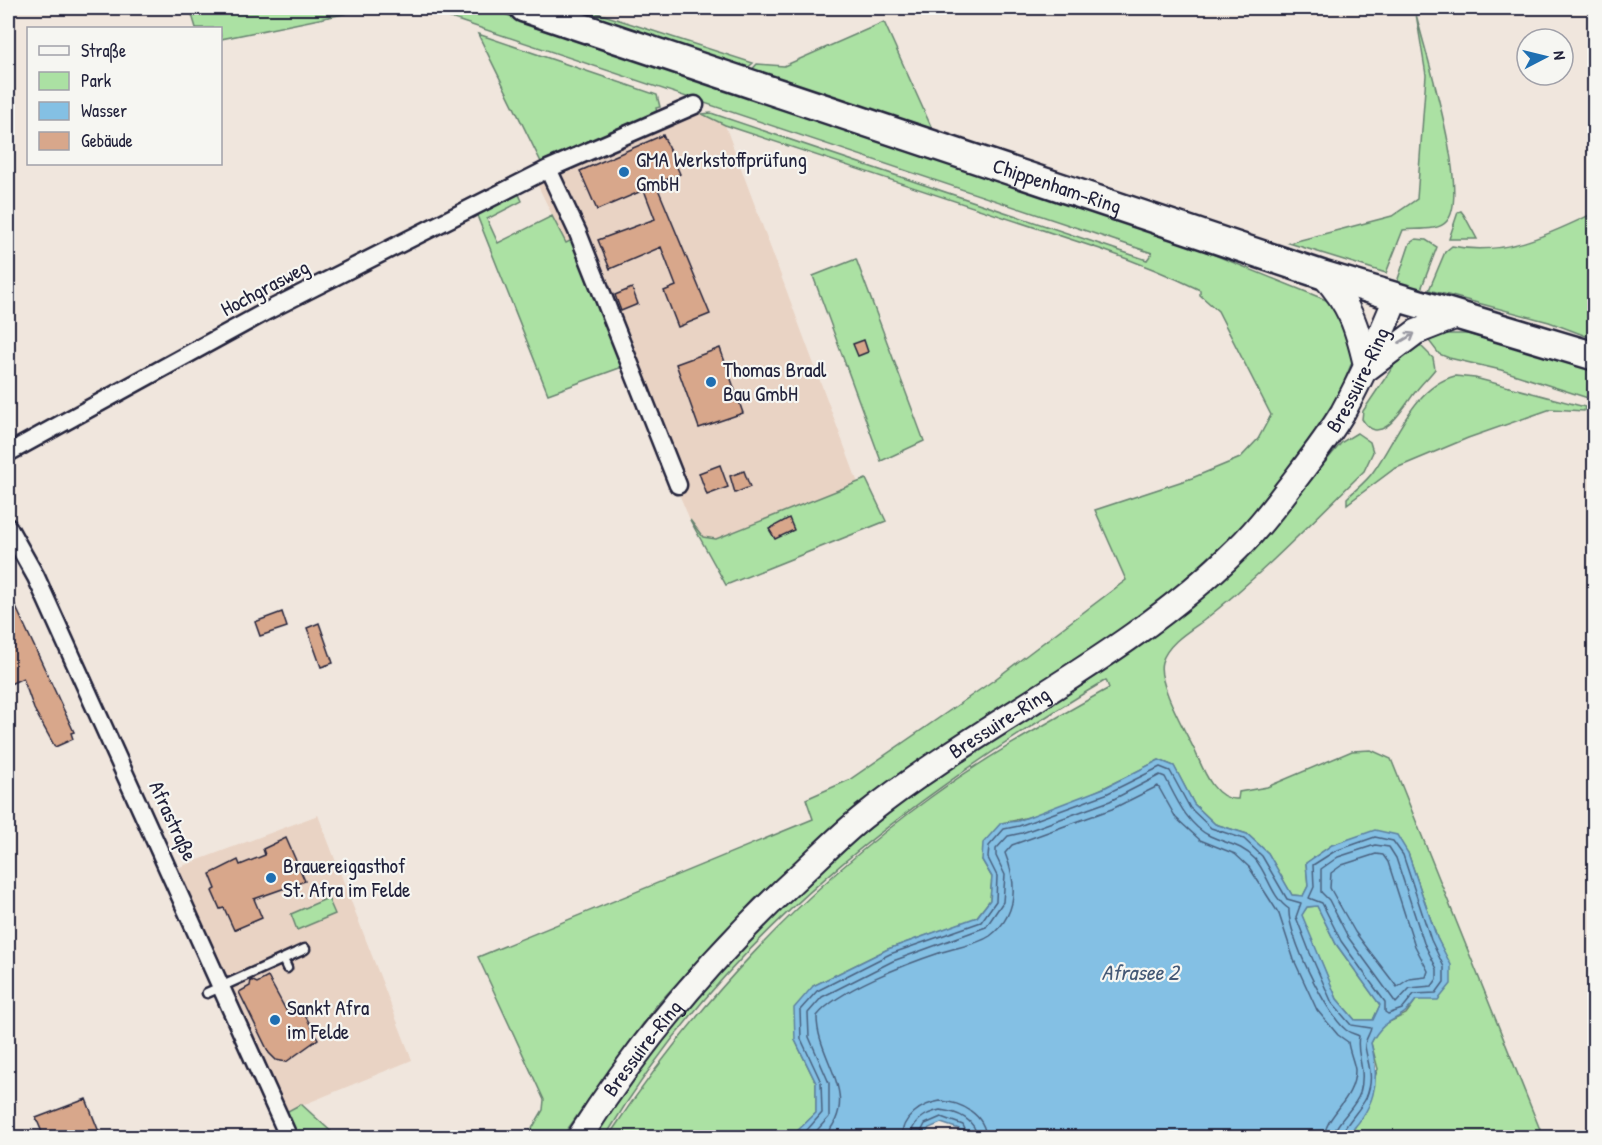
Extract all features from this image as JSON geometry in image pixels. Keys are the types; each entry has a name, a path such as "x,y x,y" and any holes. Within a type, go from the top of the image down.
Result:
{"main road":[{"name":"Chippenham-Ring","path":"524,8 1323,275 1594,356"},
{"path":"1323,275 1345,301 1353,316 1365,368 1416,332 1457,316"},
{"name":"Bressuire-Ring","path":"579,1137 645,1043 703,973 765,907 838,839 863,817 925,772 1137,632 1194,588 1239,548 1314,454 1341,414 1365,368 1396,298"}],"street":[{"name":"Hochgrasweg","path":"8,453 267,312 548,169 695,105"},
{"path":"548,169 578,233 678,485"},
{"name":"Afrastraße","path":"8,527 41,588 174,879 213,990 290,1137"}],"lane":[{"path":"213,990 305,949"},
{"path":"283,959 287,968"}],"shaded area":[{"path":"695,111 725,125 858,483 716,539 703,537 690,520 625,366 576,238 566,244 530,169"},
{"path":"318,815 412,1060 286,1112 177,868"}],"green space":[{"path":"190,8 373,8 222,39 222,27 196,27"},
{"path":"421,8 486,8 1165,235 1331,302 1339,311 1355,355 1325,428 1270,501 1140,620 823,836 755,899 655,1007 562,1137 527,1137 543,1110 544,1100 478,957 813,819 806,799 849,780 994,680 1126,580 1095,510 1192,478 1240,458 1258,439 1271,415 1218,311 1200,295 1200,290 1100,249 725,125 702,114 711,113 1147,260 1152,253"},
{"path":"552,8 582,8 753,63 744,71"},
{"path":"1416,14 1450,154 1454,183 1453,206 1447,221 1438,227 1403,230 1386,273 1289,243 1392,216 1417,199 1426,75"},
{"path":"884,22 934,133 748,74 757,64 784,66"},
{"path":"478,34 657,95 660,107 656,108 658,117 542,164"},
{"path":"518,192 522,201 487,219 498,243 552,216 566,243 576,238 625,366 548,394 476,213"},
{"path":"1461,211 1477,239 1449,239 1458,212"},
{"path":"1594,213 1594,339 1549,322 1429,290 1445,252 1452,246 1490,249 1508,246 1543,236"},
{"path":"1416,239 1426,240 1437,247 1420,292 1399,284 1398,279 1410,243"},
{"path":"856,259 924,441 881,461 813,276"},
{"path":"1438,334 1468,334 1594,370 1594,400 1501,370 1439,354 1426,337"},
{"path":"1418,343 1433,358 1435,369 1392,422 1385,428 1377,430 1369,428 1362,419 1363,411 1394,365"},
{"path":"1455,376 1475,378 1585,407 1584,411 1551,409 1468,438 1394,469 1347,504 1347,498 1373,472 1417,403 1440,382"},
{"path":"1357,433 1370,442 1373,452 1364,471 1245,586 1173,644 1162,662 1163,682 1210,783 1222,795 1230,798 1238,799 1239,792 1267,787 1352,751 1371,750 1391,759 1543,1137 1344,1137 1355,1127 1378,1069 1371,1043 1379,1027 1406,1014 1416,1000 1450,965 1437,938 1408,853 1375,831 1332,845 1306,863 1308,886 1303,896 1292,895 1268,853 1247,834 1215,824 1194,804 1174,766 1159,760 1062,806 1001,823 982,860 992,877 990,900 976,918 888,949 813,986 795,1040 816,1083 816,1113 796,1133 736,1138 608,1137 641,1089 715,996 796,910 884,833 931,797 1018,740 1109,688 1106,680 961,773 826,877 764,935 706,997 653,1064 605,1137 590,1138 645,1057 750,934 882,815 1259,541 1342,442"},
{"path":"866,479 886,521 726,585 690,520 703,537 716,539"},
{"path":"328,898 335,914 297,930 291,914"},
{"path":"1317,906 1336,944 1380,1005 1373,1020 1355,1020 1337,999 1301,915 1307,907"},
{"path":"301,1104 337,1137 299,1137 286,1112"}],"water":[{"name":"Afrasee 2","path":"1159,760 1174,766 1194,804 1215,824 1247,834 1268,853 1292,895 1303,896 1308,886 1306,863 1332,845 1375,830 1397,835 1408,853 1437,938 1451,965 1451,984 1438,1000 1416,1000 1410,1008 1382,1027 1377,1034 1371,1043 1375,1070 1373,1095 1363,1117 1344,1138 965,1138 959,1129 941,1123 929,1128 923,1137 737,1137 795,1133 816,1113 816,1083 795,1040 794,1008 813,986 888,949 977,917 990,900 992,877 982,860 983,843 1001,823 1018,821 1104,788","holes":["1317,906 1336,944 1380,1005 1373,1020 1355,1020 1337,999 1302,915 1307,907"]}],"building":[{"path":"663,135 680,174 656,184 710,314 678,327 664,291 676,286 661,247 610,269 598,240 655,219 644,190 597,210 580,171"},
{"path":"632,288 638,304 621,311 615,295"},
{"path":"864,340 868,352 858,356 853,344"},
{"path":"720,348 743,413 699,428 676,364"},
{"path":"720,465 728,487 707,495 699,473"},
{"path":"744,471 750,487 735,493 730,476"},
{"path":"789,518 794,530 775,539 769,529"},
{"path":"8,590 74,732 71,733 73,739 55,747 34,709 23,678 8,685"},
{"path":"282,612 287,627 260,636 255,622"},
{"path":"319,623 333,663 321,667 307,628"},
{"path":"286,838 305,881 254,899 262,918 234,930 224,908 220,909 212,891 216,889 210,874 238,860 240,865 265,855 263,849"},
{"name":"Sankt Afra im Felde","path":"268,977 287,1012 300,1006 318,1039 286,1062 276,1060 269,1053 239,992 250,986 251,980 257,983"},
{"path":"86,1099 101,1137 44,1137 36,1118"}],"place":[{"name":"GMA Werkstoffprüfung GmbH","path":"624,172"},
{"name":"Thomas Bradl Bau GmbH","path":"711,382"},
{"name":"Brauereigasthof St. Afra im Felde","path":"271,878"},
{"name":"Sankt Afra im Felde","path":"275,1020"}]}
